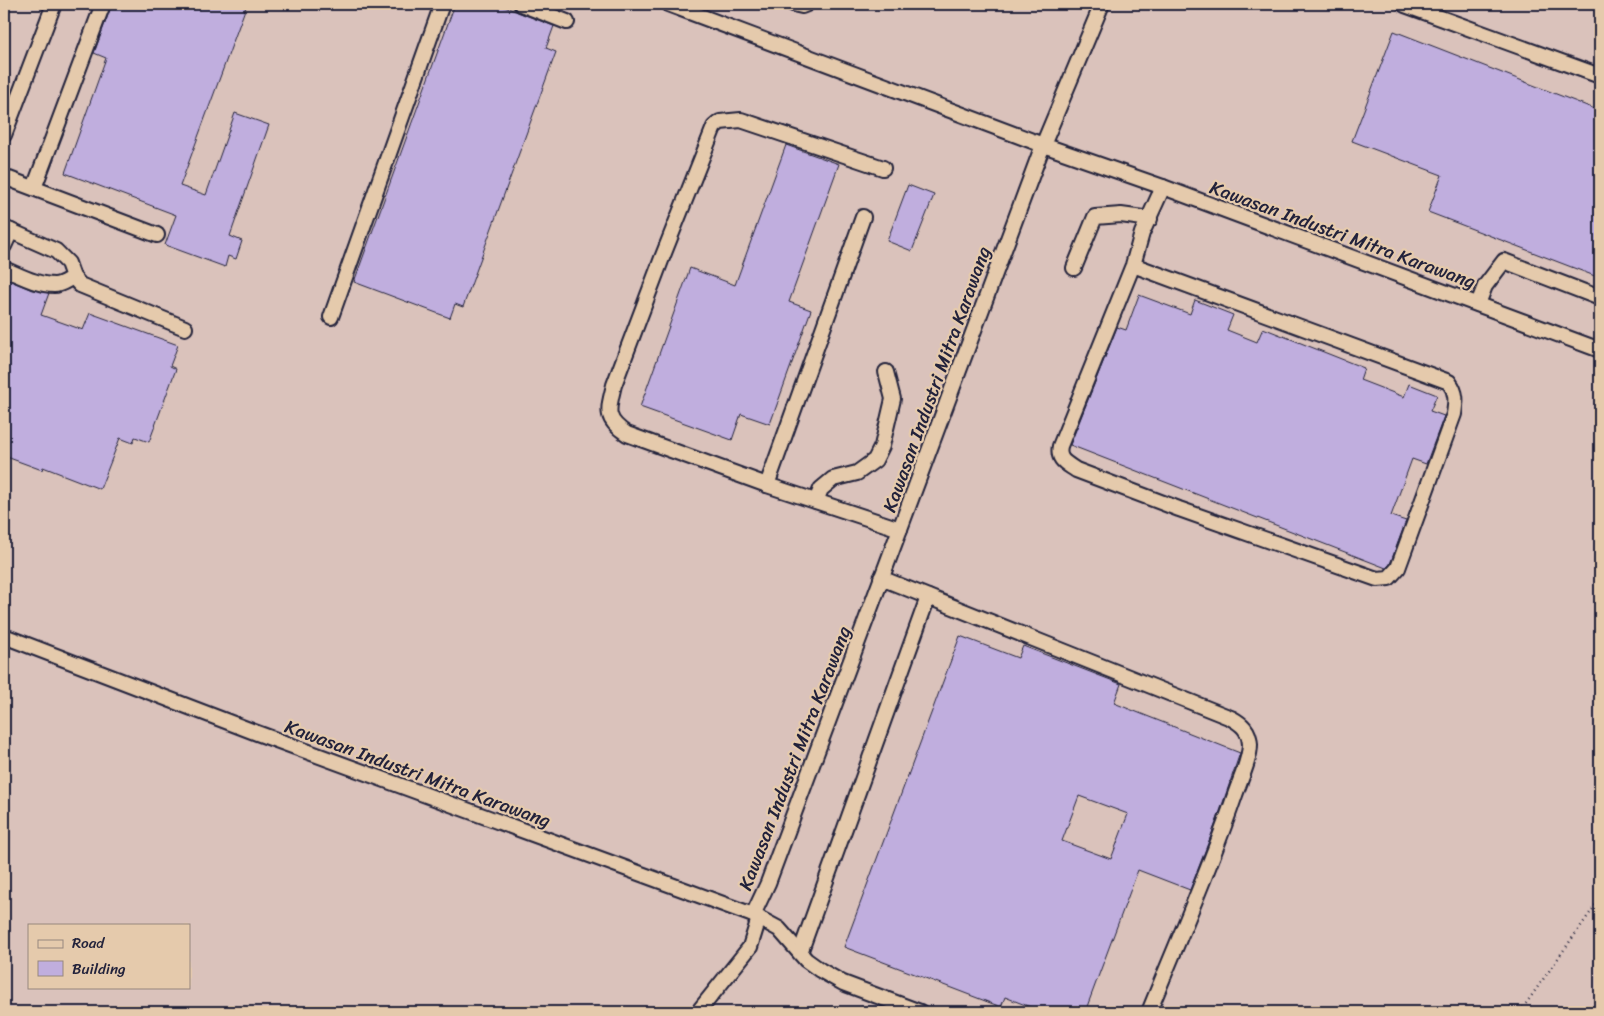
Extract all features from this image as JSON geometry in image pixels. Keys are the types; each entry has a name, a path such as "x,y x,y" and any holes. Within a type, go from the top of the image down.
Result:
{"street":[{"path":"4,134 54,4"},
{"path":"34,188 103,4"},
{"path":"331,317 442,4"},
{"path":"521,4 567,22"},
{"name":"Kawasan Industri Mitra Karawang","path":"668,4 1043,145 1163,187 1600,350"},
{"path":"793,4 802,6 807,4"},
{"name":"Kawasan Industri Mitra Karawang","path":"4,636 322,757 756,916 1043,145 1102,4"},
{"path":"1405,5 1600,76"},
{"path":"882,168 741,120 720,122 714,127 614,385 610,404 610,416 614,425 627,434 767,485 900,529"},
{"path":"4,177 157,235"},
{"path":"1133,266 1450,382 1455,390 1457,399 1454,414 1398,568 1389,578 1377,578 1188,512 1076,470 1061,460 1058,453 1060,446 1133,266 1142,233 1163,187"},
{"path":"1074,268 1095,217 1121,215 1150,219"},
{"path":"767,485 863,218"},
{"path":"4,246 7,230 56,251 68,263 73,277 80,285 185,328"},
{"path":"1478,304 1485,286 1504,261 1600,298"},
{"path":"4,269 36,282 55,285 73,277"},
{"path":"816,501 821,489 833,479 857,473 875,460 882,446 893,399 886,372"},
{"path":"881,578 1231,718 1241,724 1247,731 1250,746 1247,760 1225,826 1149,1012"},
{"path":"800,953 928,597"},
{"path":"698,1012 750,947 756,916 779,929 806,960 820,970 843,983 920,1012"}],"path":[{"path":"1520,1012 1600,899"}],"shaded area":[{"path":"4,4 1600,4 1600,1012 4,1012"}],"building":[{"path":"112,4 247,4 180,186 206,195 235,113 269,125 230,236 242,241 236,259 228,256 225,267 165,245 176,215 65,173 106,58 94,53"},
{"path":"455,4 497,4 554,26 546,48 556,52 463,307 455,304 450,318 354,282"},
{"path":"1394,31 1600,111 1600,278 1428,212 1442,175 1352,141"},
{"path":"786,145 839,164 789,302 811,310 770,424 741,414 732,440 640,407 690,268 735,285"},
{"path":"908,185 934,195 912,251 887,241"},
{"path":"4,278 32,290 49,293 41,315 83,330 90,313 178,345 170,366 176,369 149,442 135,437 133,443 120,438 100,489 43,467 42,470 4,456"},
{"path":"1139,295 1190,314 1195,300 1233,315 1227,330 1257,342 1263,328 1364,368 1360,380 1404,397 1409,384 1437,395 1430,411 1444,416 1426,464 1412,459 1391,516 1406,521 1390,564 1386,568 1070,445 1117,327 1126,330"},
{"path":"960,636 1018,658 1023,646 1121,684 1114,703 1240,753 1190,890 1138,870 1085,1012 1043,1012 1005,997 1001,1007 844,947","holes":["1079,796 1128,814 1111,859 1062,841"]}]}
